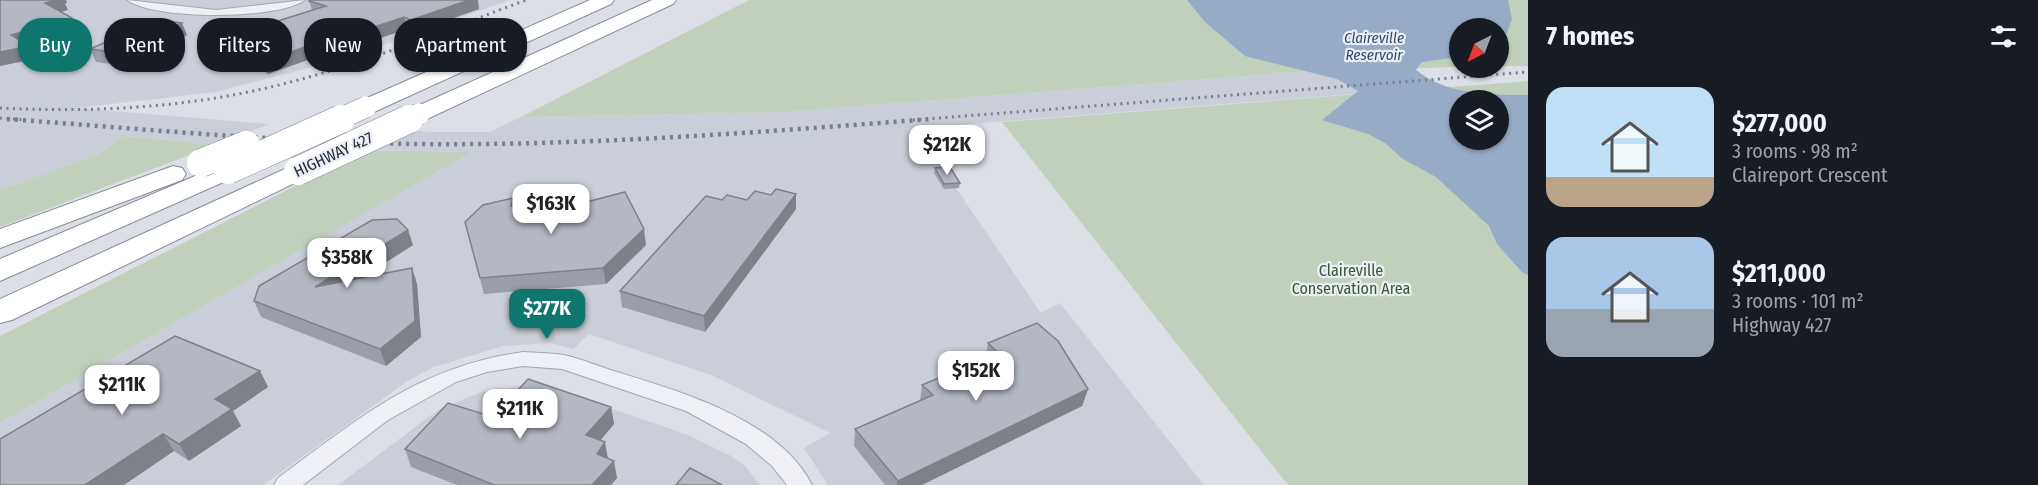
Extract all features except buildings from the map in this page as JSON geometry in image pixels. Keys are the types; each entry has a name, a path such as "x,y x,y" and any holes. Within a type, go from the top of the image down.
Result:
{"highway":[{"name":"HIGHWAY 427","path":"0,271 214,166 366,107 604,0"},
{"name":"HIGHWAY 427","path":"0,312 419,114 667,0"},
{"path":"0,239 214,166 341,106 413,85"}],"street":[{"path":"132,0 191,14 249,10 300,0"},
{"path":"286,485 381,414 420,389 480,367 521,359 543,359 563,362 711,412 762,444 779,458 800,485"}],"shaded area":[{"path":"0,0 510,0 459,18 394,18 394,41 382,46 382,18 304,18 304,69 215,92 77,108 269,124 216,145 126,136 99,154 0,190"},
{"path":"1310,71 1337,79 1358,91 1354,94 915,128 1041,313 1060,303 1204,485 828,485 804,448 830,433 711,375 589,334 573,349 550,343 503,346 434,367 409,380 263,485 0,485 0,423 470,152 327,148 377,125 428,132 490,132 521,117 785,112"},
{"path":"532,385 558,390 688,435 744,465 760,485 338,485 438,410 481,392"}],"green space":[{"path":"749,0 1528,0 1528,66 1509,66 1509,18 1449,18 1449,67 1310,71 785,112 521,117"},
{"name":"Claireville Conservation Area","path":"1528,81 1528,485 1288,485 1002,122"},
{"path":"125,136 216,145 0,227 0,190 99,154"},
{"path":"366,150 471,152 0,423 0,336"}],"water":[{"name":"Claireville Reservoir","path":"1187,0 1508,0 1512,19 1509,27 1509,18 1449,18 1449,58 1422,62 1416,70 1441,84 1460,90 1449,90 1449,150 1509,150 1509,95 1528,95 1528,275 1522,272 1497,244 1489,226 1436,177 1403,159 1385,143 1368,134 1322,120 1358,91 1337,79 1245,56 1205,22"}],"railway":[{"path":"0,108 76,110 150,106 261,89 356,63 526,0"},
{"path":"913,120 1528,72"},
{"path":"0,118 25,120"},
{"path":"7,119 313,141 416,144 545,143 674,137 932,119"}]}
